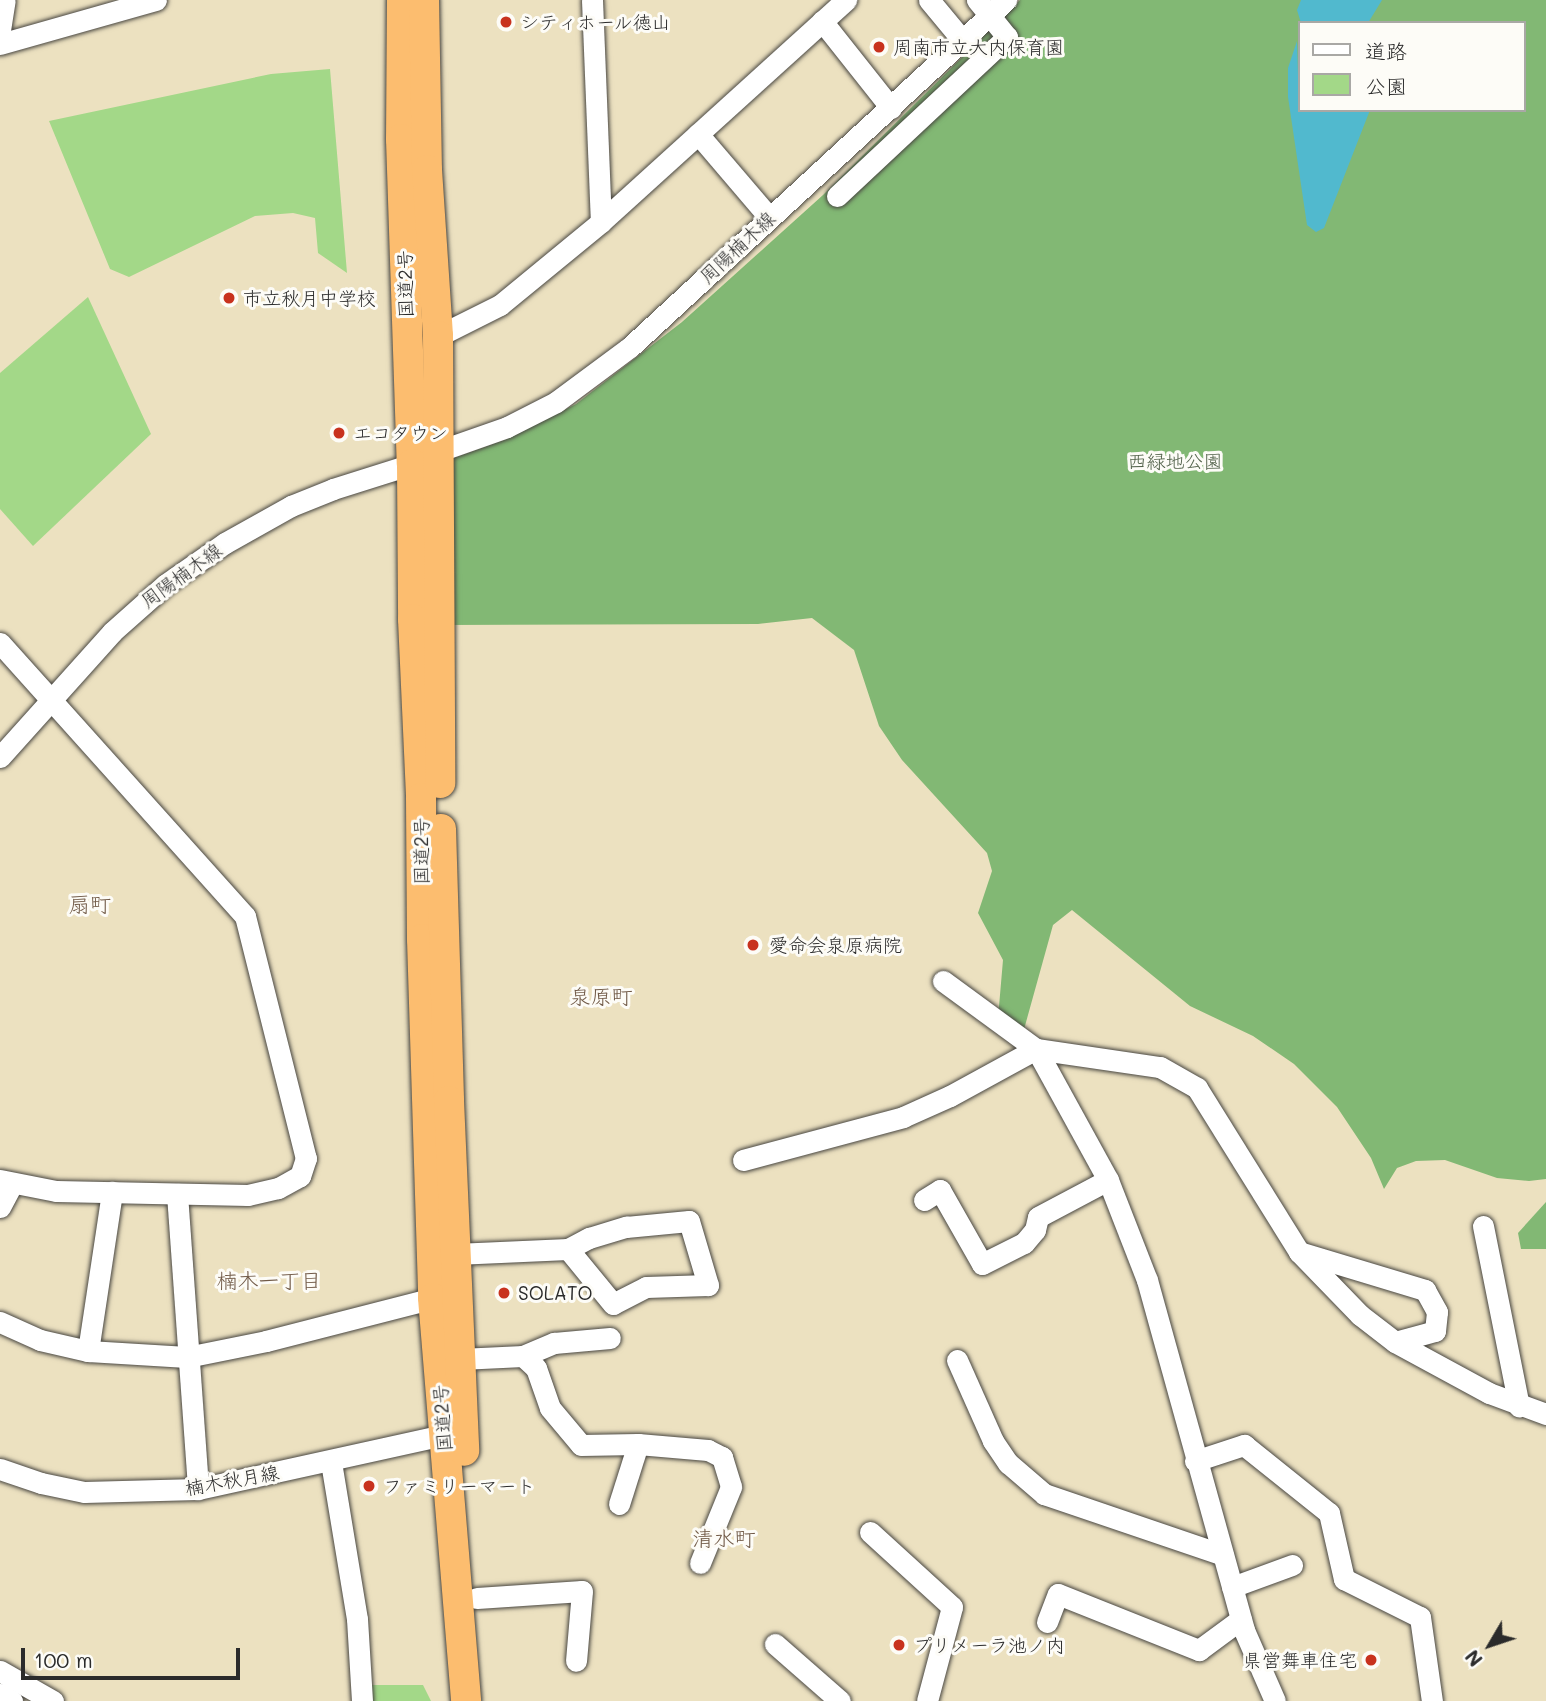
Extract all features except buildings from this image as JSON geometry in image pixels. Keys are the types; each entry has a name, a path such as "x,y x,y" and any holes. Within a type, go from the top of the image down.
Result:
{"highway":[{"name":"国道2号","path":"402,0 401,139 433,1298 477,1598 469,1700"},
{"name":"国道2号","path":"425,0 427,170 438,336 439,768 454,1254 460,1359 453,1433 469,1700"}],"street":[{"path":"0,30 5,0"},
{"path":"0,44 156,0"},
{"path":"592,0 601,222"},
{"path":"438,336 500,305 601,222 846,0"},
{"path":"929,0 963,41"},
{"name":"周陽楠木線","path":"439,451 507,427 556,402 630,347 963,41 984,8 1006,0"},
{"path":"837,196 1007,37 984,8"},
{"path":"822,21 891,108"},
{"path":"698,134 769,217"},
{"name":"周陽楠木線","path":"0,757 135,608 225,543 291,506 333,489 412,464"},
{"path":"0,643 245,916 277,1052 295,1108 306,1158 300,1176 278,1188 248,1195 56,1191 6,1182 0,1207"},
{"path":"943,981 1035,1049 1108,1180 1147,1280 1195,1461 1241,1619 1275,1701"},
{"path":"743,1160 903,1117 950,1096 1035,1049 1160,1067 1197,1088 1299,1252 1340,1296 1395,1342 1518,1406 1546,1414"},
{"path":"924,1200 940,1190 982,1264 1024,1243 1035,1230 1038,1217 1108,1180"},
{"path":"88,1351 112,1192"},
{"path":"177,1194 198,1489"},
{"path":"454,1254 568,1249 589,1238 626,1227 689,1221 708,1285 646,1287 613,1304 568,1249"},
{"path":"1483,1226 1518,1406"},
{"path":"1299,1252 1425,1290 1437,1312 1435,1331 1395,1342"},
{"path":"0,1322 40,1340 88,1351 187,1357 266,1341 433,1298"},
{"path":"460,1359 523,1356 554,1343 610,1338"},
{"path":"523,1356 536,1368 550,1408 581,1445 638,1444 708,1450 722,1457 732,1487 700,1563"},
{"path":"957,1360 993,1441 1008,1463 1044,1494 1223,1555"},
{"name":"楠木秋月線","path":"0,1469 41,1483 84,1492 198,1489 331,1462 453,1433"},
{"path":"619,1504 638,1444"},
{"path":"1195,1461 1244,1445 1329,1513 1344,1579 1420,1618 1432,1701"},
{"path":"331,1462 357,1619 362,1701"},
{"path":"870,1532 952,1607 927,1701"},
{"path":"1232,1587 1292,1565"},
{"path":"477,1598 582,1591 576,1661"},
{"path":"1047,1622 1058,1594 1199,1650 1241,1619"},
{"path":"775,1644 840,1701"},
{"path":"0,1671 53,1701"},
{"path":"0,1694 12,1701"}],"green space":[{"name":"西緑地公園","path":"1020,0 1546,0 1546,1179 1529,1181 1497,1178 1445,1160 1416,1161 1397,1168 1384,1189 1371,1158 1337,1107 1294,1064 1253,1036 1190,1006 1072,910 1053,925 1023,1033 998,1018 1003,960 978,913 992,871 987,853 902,760 879,726 854,650 812,618 758,624 444,625 448,460 507,439 576,404 682,322 823,195"},
{"path":"330,69 347,273 318,253 315,218 293,213 255,216 129,277 110,269 49,121 271,74"},
{"path":"88,297 151,434 33,546 0,509 0,373"},
{"path":"1546,1202 1546,1249 1521,1249 1518,1233"},
{"path":"363,1685 423,1685 431,1701 366,1701"}],"water":[{"path":"1301,0 1382,0 1369,21 1300,21 1297,10"},
{"path":"1297,41 1298,112 1369,112 1324,228 1316,232 1307,225 1288,97 1288,68"}],"place":[{"name":"シティホール徳山","path":"506,22"},
{"name":"周南市立大内保育園","path":"879,47"},
{"name":"市立秋月中学校","path":"229,298"},
{"name":"エコタウン","path":"339,433"},
{"name":"愛命会泉原病院","path":"753,945"},
{"name":"SOLATO","path":"504,1293"},
{"name":"ファミリーマート","path":"369,1486"},
{"name":"プリメーラ池ノ内","path":"899,1645"},
{"name":"県営舞車住宅","path":"1371,1660"}],"district":[{"name":"扇町","path":"90,904"},
{"name":"泉原町","path":"601,996"},
{"name":"楠木一丁目","path":"269,1280"},
{"name":"清水町","path":"724,1538"}]}
